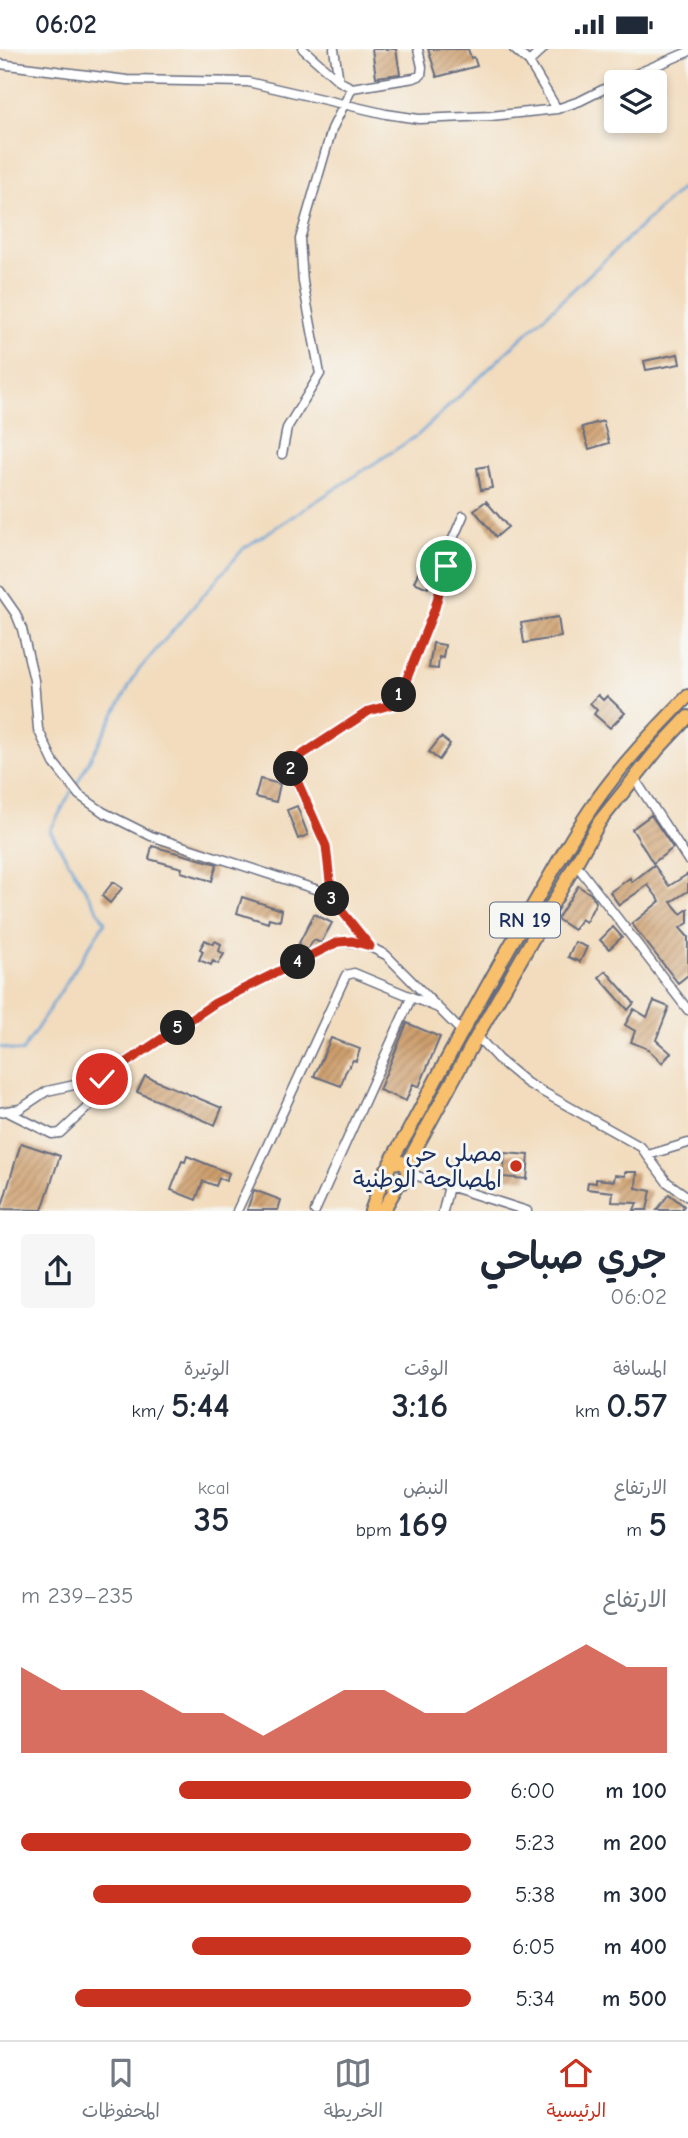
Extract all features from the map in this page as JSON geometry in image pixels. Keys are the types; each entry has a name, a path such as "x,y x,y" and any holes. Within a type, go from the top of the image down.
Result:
{"main road":[{"name":"RN 19","path":"371,1210 388,1166 461,1032 594,803 628,760 686,703"},
{"name":"RN 19","path":"383,1210 478,1033 574,863 600,821 688,717"},
{"path":"470,1049 461,1047 461,1032 475,1026 478,1033"},
{"path":"401,1161 404,1174 389,1180 388,1166 401,1161"}],"street":[{"path":"303,49 339,81 352,88 421,75 418,49"},
{"path":"334,49 339,81"},
{"path":"514,49 529,62 557,109"},
{"path":"529,62 543,49"},
{"path":"645,70 688,50"},
{"path":"0,64 138,81 248,82 419,119 491,116 557,109 604,89"},
{"path":"282,454 288,428 319,377 303,282 300,239 332,129 352,88"},
{"path":"332,899 326,846 292,772 292,763 369,711 397,703 435,608 448,550 463,516"},
{"path":"0,591 16,614 22,629 34,680 38,729 54,763 79,795 103,812 151,837 308,885 332,899 370,946"},
{"path":"634,778 688,860"},
{"path":"574,863 688,1010"},
{"path":"10,1113 47,1091 102,1079 226,997 338,942 352,941 370,946 386,955 461,1032"},
{"path":"237,1210 346,975 354,973 441,1009"},
{"path":"315,1210 411,998"},
{"path":"478,1033 498,1059 527,1083 634,1143 649,1155 667,1182 688,1197"},
{"path":"0,1112 10,1113 52,1134 60,1133 91,1104 102,1079"},
{"path":"649,1155 688,1143"},
{"path":"404,1174 527,1210"},
{"path":"443,1210 449,1186"}],"building":[{"path":"372,49 396,49 400,74 376,77"},
{"path":"428,49 468,49 477,66 437,77"},
{"path":"678,354 680,364 646,370 644,361"},
{"path":"603,421 609,443 589,449 582,427"},
{"path":"488,466 492,488 481,490 477,468"},
{"path":"486,501 508,527 496,537 474,510"},
{"path":"419,571 433,577 428,588 414,582"},
{"path":"558,617 561,637 524,643 521,623"},
{"path":"433,643 445,645 443,658 439,657 438,669 429,668"},
{"path":"598,695 603,700 607,696 625,713 610,728 594,714 597,710 590,703"},
{"path":"441,737 450,744 439,760 429,752"},
{"path":"260,779 280,784 276,802 255,797"},
{"path":"297,806 308,835 298,839 287,810"},
{"path":"651,815 673,848 653,863 632,829"},
{"path":"152,846 217,864 212,881 181,872 182,868 149,859"},
{"path":"654,865 669,886 688,874 688,891 671,902 681,914 688,909 688,923 680,928 688,937 688,975 678,983 632,924 660,901 648,885 619,905 610,892 630,878 632,882"},
{"path":"113,882 122,888 110,903 102,896"},
{"path":"578,886 591,894 596,902 586,922 581,919 574,930 557,919"},
{"path":"242,897 282,910 280,921 269,918 268,923 237,913"},
{"path":"314,914 332,923 321,943 314,940 307,950 298,945"},
{"path":"613,927 622,937 609,949 600,940"},
{"path":"205,940 221,944 219,951 224,954 218,964 213,961 211,965 199,960 203,951 200,949"},
{"path":"575,942 587,947 580,962 568,957"},
{"path":"606,971 634,1003 628,1010 599,977"},
{"path":"654,1001 669,1007 656,1040 671,1053 662,1063 648,1049 631,1042 635,1031 625,1025 634,1009 647,1017"},
{"path":"407,1023 440,1037 419,1087 413,1084 406,1101 379,1090"},
{"path":"331,1038 360,1049 356,1061 353,1060 345,1073 341,1086 314,1076"},
{"path":"145,1076 222,1108 215,1125 137,1092"},
{"path":"21,1143 60,1156 42,1210 1,1209"},
{"name":"مصلى حي المصالحة الوطنية","path":"505,1153 529,1155 527,1179 503,1177"},
{"path":"187,1156 229,1173 226,1181 219,1178 216,1186 203,1181 196,1200 171,1190 182,1161 185,1162"},
{"path":"625,1172 637,1172 636,1188 651,1191 647,1210 634,1210 637,1203 612,1202 613,1192 587,1189 588,1182 596,1183 596,1179 614,1181 615,1175 625,1176"},
{"path":"254,1190 281,1200 278,1210 247,1210"},
{"path":"669,1194 684,1206 681,1210 657,1210"}],"waterway":[{"path":"76,785 137,672 244,548 418,435 688,182"},
{"path":"0,1047 22,1052 105,922 50,831 72,790"}],"place":[{"name":"مصلى حي المصالحة الوطنية","path":"516,1166"}],"route":[{"path":"102,1079 215,1003 338,942 352,941 370,946 332,899 326,846 291,767 294,760 369,711 397,703 435,608 446,566"}]}
